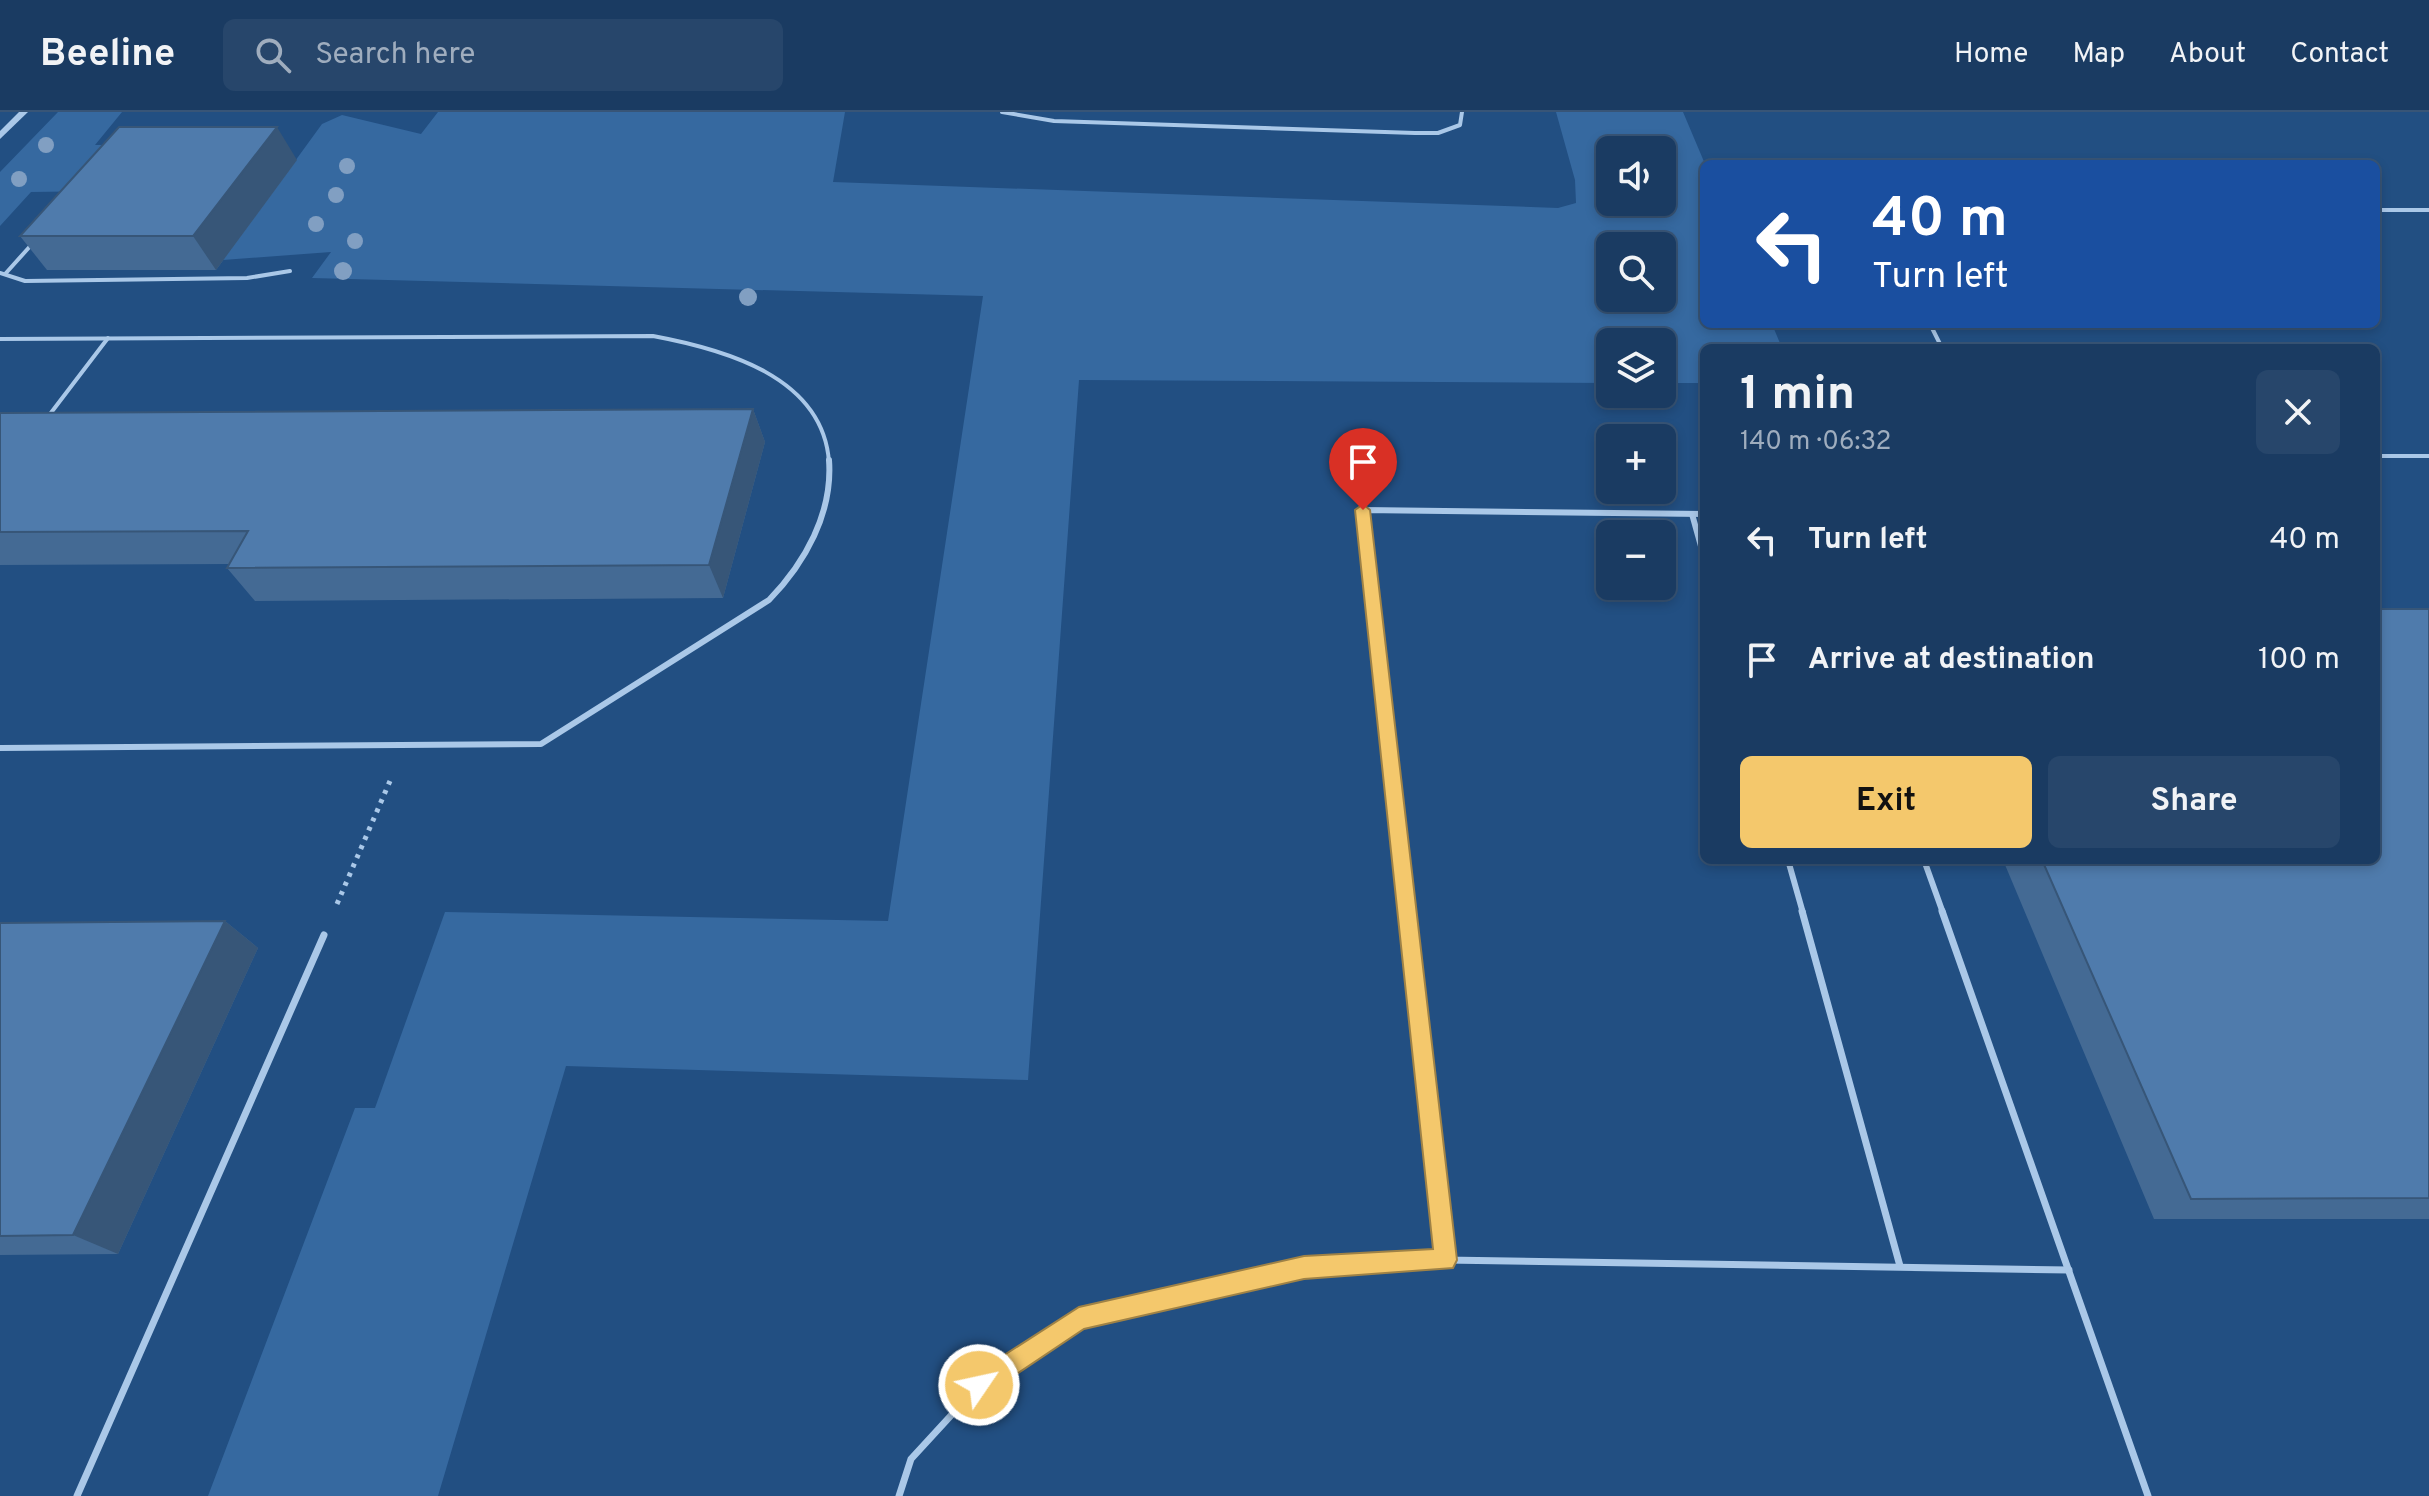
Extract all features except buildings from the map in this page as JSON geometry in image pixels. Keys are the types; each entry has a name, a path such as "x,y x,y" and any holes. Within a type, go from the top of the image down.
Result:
{"street":[{"path":"0,136 24,112"}],"lane":[{"path":"1002,112 1054,121 1415,133 1450,130 1460,125 1462,112"},
{"path":"2380,210 2429,210"},
{"path":"41,233 3,273 25,281 247,278 290,271"},
{"path":"0,339 653,336 686,340 763,368 796,392 816,414 829,439 834,470 829,500 807,556 783,588 758,610 541,744 0,748"},
{"path":"43,424 108,338"},
{"path":"2380,456 2429,456"},
{"path":"1445,1260 1363,510 1700,514"},
{"path":"1692,514 1700,543"},
{"path":"1789,864 1900,1266"},
{"path":"1925,864 2148,1496"},
{"path":"77,1496 324,935"},
{"path":"899,1496 911,1459 979,1385 1079,1319 1304,1268 1445,1260 2069,1270"}],"path":[{"path":"324,935 405,745"}],"shaded area":[{"path":"58,112 122,112 95,145 237,144 103,191 31,192 0,226 0,172"},
{"path":"438,112 845,112 833,182 1558,208 1576,203 1575,180 1556,112 1683,112 1703,160 1700,160 1700,328 1774,328 1780,344 1700,344 1700,383 1676,383 1676,328 1596,328 1596,383 1079,380 1028,1080 566,1066 438,1496 208,1496 355,1108 375,1108 445,912 888,921 983,296 312,278 331,252 223,260 322,124 342,115 421,134"}],"route":[{"path":"979,1385 1079,1319 1304,1268 1445,1260 1363,510"}]}
